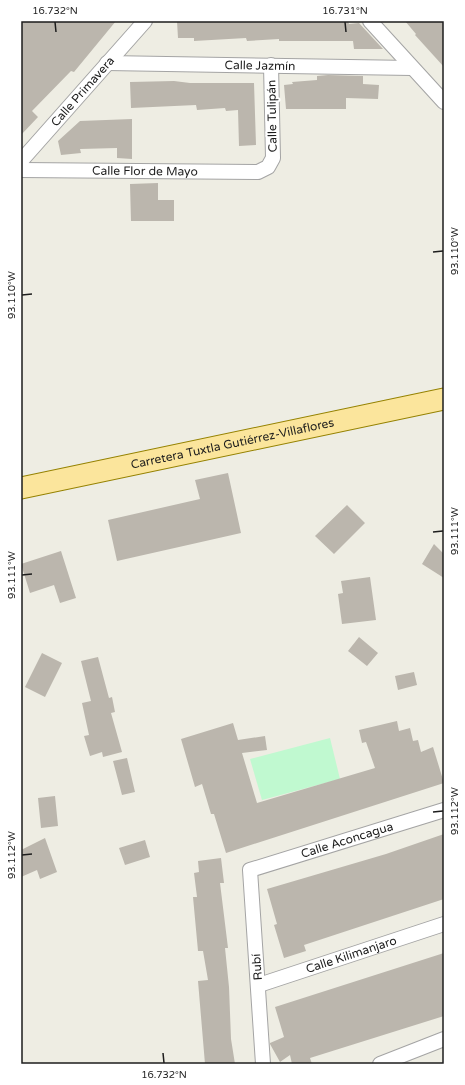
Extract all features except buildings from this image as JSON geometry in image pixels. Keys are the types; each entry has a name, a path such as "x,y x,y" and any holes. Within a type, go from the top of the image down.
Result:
{"main road":[{"name":"Carretera Tuxtla Gutiérrez-Villaflores","path":"21,488 444,398"}],"street":[{"name":"Calle Primavera","path":"21,161 145,21"},
{"path":"370,21 444,102"},
{"name":"Calle Jazmín","path":"107,63 412,68"},
{"name":"Calle Tulipán","path":"268,167 273,158 271,65"},
{"name":"Calle Flor de Mayo","path":"21,170 258,172 268,167"},
{"name":"Calle Aconcagua","path":"250,870 444,810"},
{"name":"Rubí","path":"250,870 259,986 263,1064"},
{"name":"Calle Kilimanjaro","path":"259,986 444,924"},
{"path":"380,1064 444,1039"}],"green space":[{"path":"330,738 340,779 262,800 250,759"}]}
